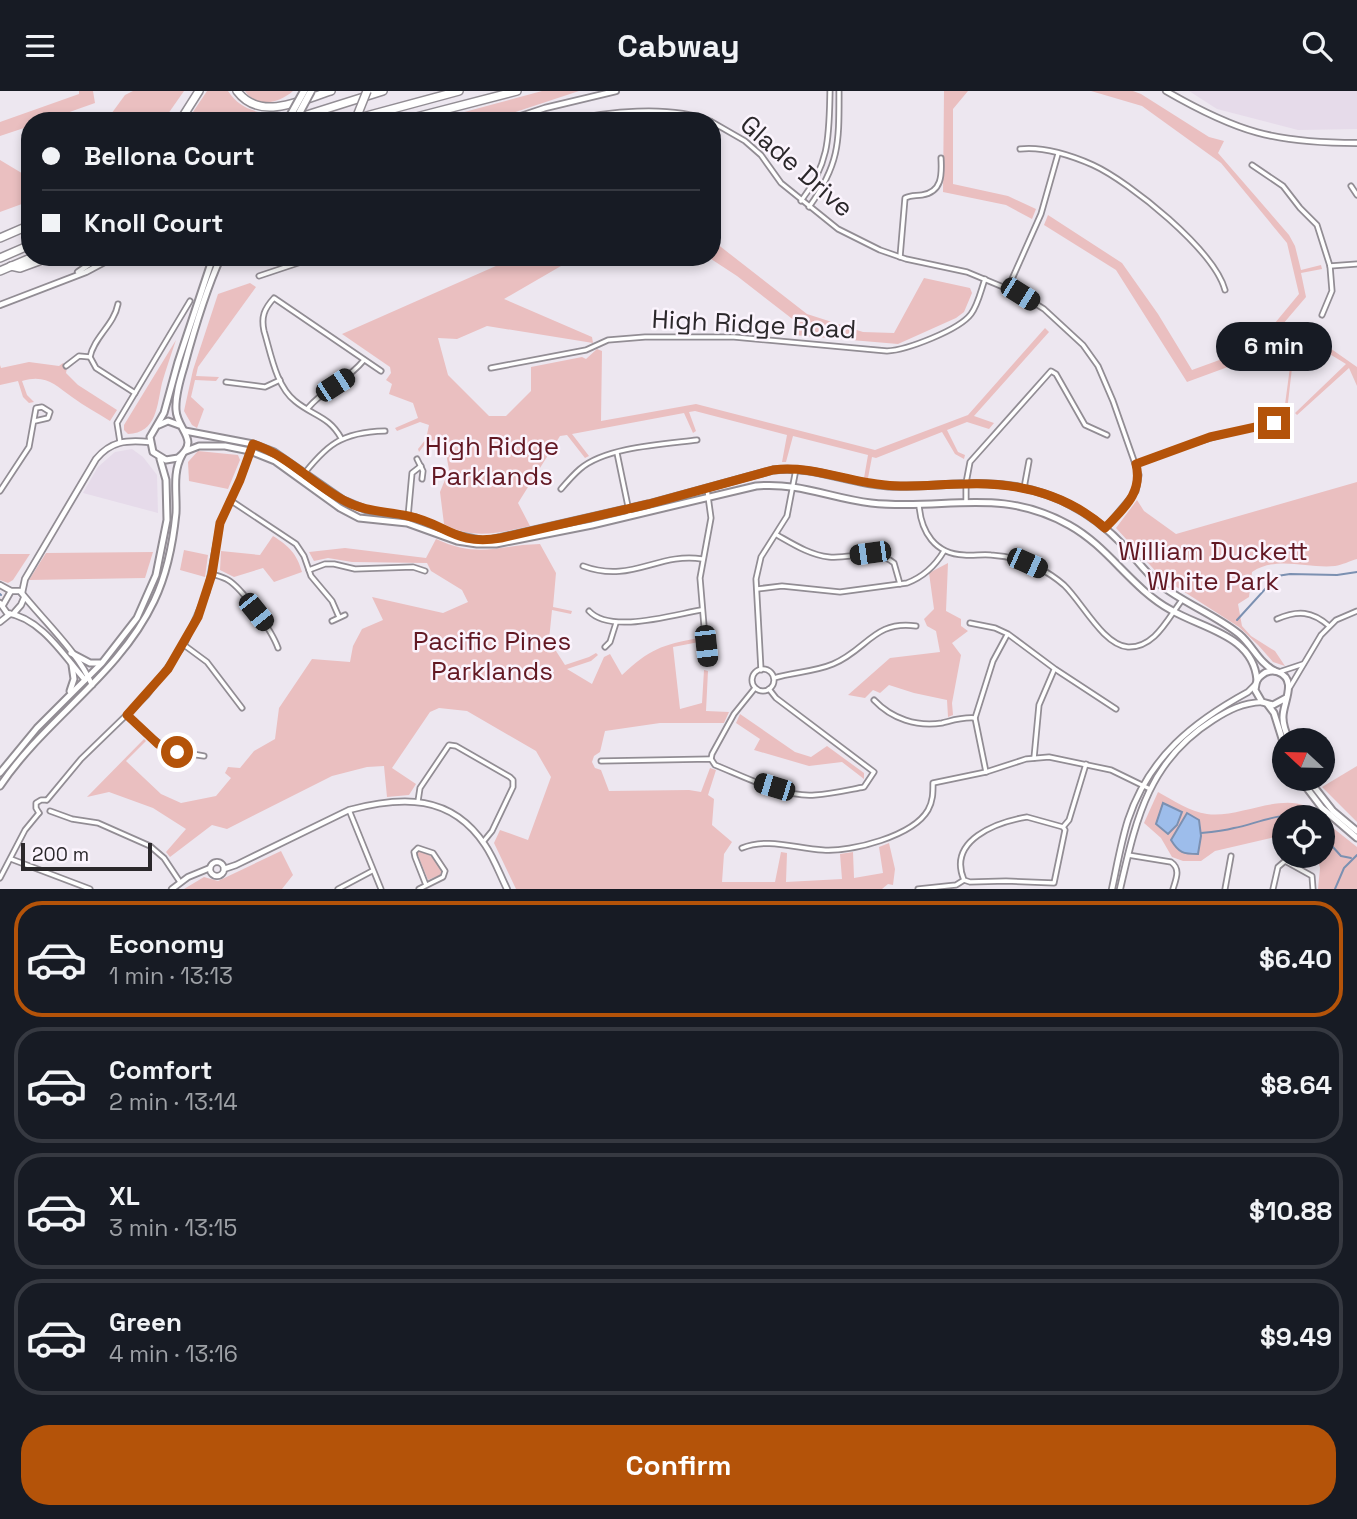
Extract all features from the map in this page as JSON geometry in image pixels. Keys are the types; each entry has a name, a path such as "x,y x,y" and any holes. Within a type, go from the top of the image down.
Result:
{"highway":[{"path":"186,112 199,91"},
{"path":"237,91 249,103 276,108 331,91"},
{"path":"295,112 304,91"},
{"path":"297,112 311,91"},
{"path":"359,112 367,91"},
{"path":"316,112 383,91"},
{"path":"381,112 459,91"},
{"path":"436,112 517,91"},
{"path":"0,238 21,229"},
{"path":"0,258 21,249"},
{"path":"0,271 21,262"},
{"path":"11,266 25,266"}],"main road":[{"path":"0,773 25,741 102,663 137,618 156,575 167,509 166,480 160,459 149,442 151,433 164,413 210,266"},
{"path":"0,786 37,739 131,641 156,598 171,550 176,513 176,470 188,441 175,408 191,341 218,266"},
{"path":"156,426 168,422 180,425"},
{"path":"185,431 253,444 274,452 354,505 450,534 485,541 629,509 773,470 796,469 888,486 1001,484 1024,488 1083,512 1105,528 1156,581 1236,632 1250,644 1262,662 1288,681 1289,689 1283,716 1286,728"},
{"path":"160,459 172,460 199,446 225,446 250,451 275,461 340,508 359,518 407,519 448,538 467,543 496,544 756,487 793,486 858,501 888,504 966,502 1014,505 1059,520 1089,538 1141,590 1173,612 1224,634 1237,643 1254,662 1256,694 1274,713 1279,728"},
{"path":"71,653 92,664 102,663"},
{"path":"62,702 74,683 72,665"},
{"path":"1256,682 1265,673 1277,672"},
{"path":"1265,703 1278,704 1286,698"},
{"path":"1310,791 1328,814 1357,838"},
{"path":"1317,791 1333,811 1357,831"}],"street":[{"path":"531,112 616,91"},
{"path":"801,201 817,178 828,148 830,91"},
{"path":"809,207 830,174 837,149 839,91"},
{"path":"1166,91 1215,118 1266,136 1307,143 1357,143"},
{"name":"Glade Drive","path":"721,126 753,148 781,183 838,229 863,243 900,257 967,272 1009,288 1044,309 1083,345 1098,366 1136,464 1139,481 1136,491 1105,528"},
{"path":"1020,149 1030,147 1094,165 1144,198 1193,243 1222,279 1225,290"},
{"path":"828,148 837,149"},
{"path":"1009,288 1041,214 1058,154"},
{"path":"900,257 905,198 931,193 936,189 940,180 941,158"},
{"path":"1252,165 1283,186 1317,225 1330,266 1332,291 1322,316"},
{"path":"1351,186 1357,195"},
{"path":"1330,266 1357,264"},
{"path":"72,277 87,266"},
{"path":"0,306 95,266"},
{"path":"259,276 289,266"},
{"name":"High Ridge Road","path":"491,368 586,350 608,340 645,337 734,337 887,351 905,349 957,325 970,316 985,279"},
{"path":"341,438 330,422 290,396 281,380 262,323 265,308 274,298 381,371"},
{"path":"120,442 117,423 190,301"},
{"path":"118,304 116,314 93,346 90,357 96,368 135,393"},
{"path":"66,366 79,356 90,357"},
{"path":"307,409 318,396 352,374 363,360"},
{"path":"966,502 970,462 1051,371 1056,374 1085,425 1107,435"},
{"path":"226,382 265,387 281,380"},
{"path":"0,491 29,447 36,408 42,407 50,412 48,418 35,421"},
{"path":"1136,464 1210,437 1258,425 1290,421"},
{"path":"300,479 326,450 341,438 365,431 385,431"},
{"path":"561,489 580,469 592,461 617,453 697,440"},
{"path":"0,622 21,605 25,579 104,449 120,442 149,442"},
{"path":"47,800 81,759 159,681 184,645 201,610 212,574 217,531 253,444"},
{"path":"617,453 630,516"},
{"path":"417,459 423,471 422,479"},
{"path":"1024,488 1029,461"},
{"path":"407,519 412,473 421,466"},
{"path":"761,670 756,579 761,557 787,516 796,469"},
{"path":"707,489 710,528 699,578 707,662"},
{"path":"230,500 296,544 316,582 332,601 338,617"},
{"path":"919,503 925,532 944,551 1011,558 1041,569 1065,586 1106,636 1121,645 1136,646 1149,641 1182,600"},
{"path":"777,535 818,555 843,557 879,554 894,563 900,583"},
{"path":"757,589 795,587 840,592 915,580 932,567 944,551"},
{"path":"583,566 615,573 683,557 702,559"},
{"path":"309,570 325,564 334,564 355,569 413,567 425,571"},
{"path":"212,574 229,580 236,587 270,629 278,647"},
{"path":"0,585 11,591 16,590 32,604 92,684"},
{"path":"0,615 11,591"},
{"path":"2,606 38,628 87,678"},
{"path":"589,611 601,620 616,623 701,610"},
{"path":"1289,689 1321,635 1336,620 1357,611"},
{"path":"1277,619 1302,612 1320,618 1329,626"},
{"path":"332,621 345,615"},
{"path":"605,647 610,642 616,623"},
{"path":"970,623 995,628 1008,634 1116,709"},
{"path":"774,678 831,665 854,653 884,629 904,624 916,626"},
{"path":"986,772 975,718 989,670 1008,634"},
{"path":"184,645 207,661 242,708"},
{"path":"1277,672 1304,664"},
{"path":"1034,758 1039,705 1055,669"},
{"path":"755,688 762,691 769,689 774,678 769,671 761,670 753,677 755,688 734,714 712,754 711,759 715,765 789,792 813,796 864,787 874,772 776,698 769,689"},
{"path":"1112,889 1129,818 1157,764 1181,737 1205,717 1248,692 1256,682"},
{"path":"874,700 889,713 912,722 937,723 959,717 975,718"},
{"path":"1120,889 1139,813 1150,789 1172,756 1204,726 1239,705 1265,703"},
{"path":"127,715 164,747 204,756"},
{"path":"418,800 419,788 449,745 456,746 510,777 513,787 492,831 483,842"},
{"path":"742,848 759,843 825,851 887,838 922,817 931,803 933,783 1034,758 1049,757 1111,770 1150,789"},
{"path":"601,761 711,759"},
{"path":"1063,827 1069,820 1086,764"},
{"path":"47,800 51,805 50,811"},
{"path":"39,813 36,803 47,800"},
{"path":"210,868 217,876 222,874 224,869 349,810 418,800 439,805 468,825 483,842 507,889"},
{"path":"349,810 381,889"},
{"path":"39,813 46,814 50,811 72,819 98,823 150,846 164,858 180,882"},
{"path":"0,878 25,830 39,813"},
{"path":"1027,817 1063,827 1066,833 1054,883 970,883 964,880 962,854 984,830 1002,822 1027,817"},
{"path":"419,889 443,877 445,871 433,853 418,848 414,852 415,857 426,885"},
{"path":"1128,855 1171,862 1178,871 1173,889"},
{"path":"1225,889 1231,856"},
{"path":"11,859 90,889"},
{"path":"1273,889 1278,867 1285,860 1312,876 1313,889"},
{"path":"172,889 194,873 210,868 212,864 218,862 224,869"},
{"path":"338,889 372,871"},
{"path":"918,889 956,885 964,880"}],"shaded area":[{"path":"1189,91 1357,91 1357,129 1298,130 1217,109"},
{"path":"132,449 143,457 157,475 158,513 83,493 98,467 115,452"}],"green space":[{"path":"79,91 93,91 95,103 70,112 28,112 79,94"},
{"path":"133,91 184,91 169,112 113,112 125,95"},
{"path":"207,91 228,91 241,104 258,112 193,112"},
{"path":"245,91 293,91 281,99 262,102 250,97"},
{"path":"542,91 579,91 515,112 464,112"},
{"path":"944,91 968,91 953,109 953,184 1008,196 1036,209 1032,219 1006,205 943,192"},
{"path":"1091,91 1133,91 1141,94 1209,137 1224,141 1218,153 1289,235 1295,246 1301,270 1321,265 1322,269 1301,273 1306,297 1271,338 1275,344 1307,332 1357,367 1357,386 1349,368 1297,415 1295,413 1346,364 1305,339 1295,342 1287,411 1284,412 1292,352 1288,345 1187,382 1116,270 1044,225 1048,215 1122,263 1158,314 1192,370 1255,347 1299,294 1287,243 1221,163 1142,106"},
{"path":"21,115 21,129 0,136 0,122"},
{"path":"0,160 21,173 21,204 0,212"},
{"path":"721,247 807,314 863,332 894,333 924,278 970,288 972,293 964,312 956,318 898,344 793,335 795,321 721,266"},
{"name":"High Ridge Parklands","path":"496,266 561,266 504,299 592,337 593,343 487,326 457,339 438,338 448,375 489,416 506,416 531,391 531,367 582,357 586,359 597,349 602,351 601,421 696,404 875,450 968,415 1045,328 1049,332 974,416 994,423 989,429 967,422 947,430 958,452 965,455 964,459 955,454 942,432 876,458 872,457 868,478 864,478 868,455 793,436 786,462 782,462 787,435 695,411 689,412 696,431 693,433 684,413 572,434 589,456 585,458 567,435 560,436 518,503 530,526 486,534 465,532 444,524 440,492 449,470 444,442 447,434 425,444 419,452 429,425 420,422 397,431 395,428 418,418 413,403 389,394 392,384 386,380 391,373 390,367 342,334"},
{"path":"250,283 256,287 198,367 196,376 219,377 216,381 195,380 191,397 204,409 197,428 192,425 184,411 193,370 218,294"},
{"path":"176,340 154,416 145,429 128,434 124,425"},
{"path":"29,362 59,366 63,363 67,368 66,373 78,385 117,410 110,421 44,380 22,381 27,395 34,402 29,403 23,397 18,381 0,385 0,365 1,368"},
{"path":"198,451 238,455 240,460 228,489 189,481 188,462"},
{"name":"William Duckett White Park","path":"1357,482 1357,559 1335,566 1282,563 1262,567 1252,572 1249,597 1238,604 1242,626 1251,636 1275,651 1285,666 1273,662 1239,627 1161,577 1116,528 1137,500 1144,511 1176,534"},
{"path":"273,536 292,551 302,572 274,582 263,568 234,577 220,570 221,551 260,555"},
{"name":"Pacific Pines Parklands","path":"436,539 477,550 540,544 556,573 553,607 572,611 571,614 552,610 549,640 565,665 596,653 598,655 591,661 567,669 592,684 604,657 610,654 622,675 657,649 699,638 699,642 673,647 680,709 702,703 704,670 708,671 706,711 729,712 724,723 660,723 605,731 600,752 594,756 592,762 595,768 601,770 609,791 701,792 710,768 716,770 708,795 714,799 712,825 732,842 724,854 722,882 775,882 781,852 787,853 786,882 842,879 840,854 853,852 854,878 883,873 879,847 889,843 895,869 893,885 888,884 882,889 516,889 494,843 500,830 528,840 551,777 536,751 467,711 439,708 430,712 392,768 416,784 409,795 387,797 384,766 367,767 332,776 227,829 212,825 170,857 166,852 186,829 153,808 109,792 87,797 144,739 146,741 126,761 161,794 181,803 216,796 231,778 225,773 228,767 240,768 254,751 275,739 279,708 312,659 350,662 353,646 362,629 383,620 372,597 443,613 468,602 462,590 431,571 427,563 352,562 328,558 314,561 309,552 345,548 426,558"},
{"path":"184,550 208,555 205,577 180,570"},
{"path":"153,552 145,578 29,580 46,553"},
{"path":"0,554 30,554 13,580 8,583 0,580"},
{"path":"948,563 946,611 961,619 961,626 968,631 952,643 961,655 952,703 953,715 948,717 947,700 889,685 880,693 873,690 865,698 848,695 890,658 940,652 936,631 927,626 924,619 934,609 929,573"},
{"path":"740,714 795,752 811,757 827,746 864,773 864,779 842,762 809,766 754,750 760,739 736,723"},
{"path":"1357,766 1357,822 1326,791 1335,791 1335,779"},
{"path":"1158,792 1188,808 1207,814 1236,812 1282,803 1302,805 1272,805 1272,838 1215,851 1201,861 1183,861 1172,857 1161,838 1144,823"},
{"path":"1335,830 1357,847 1357,889 1318,889 1320,868 1335,868"},
{"path":"421,850 438,863 442,870 440,875 428,880 417,853"},
{"path":"281,851 293,875 282,889 184,889 204,877 218,881"}],"water":[{"path":"1163,803 1182,812 1177,825 1168,834 1156,824"},
{"path":"1187,813 1199,820 1201,836 1198,854 1182,852 1171,840"}],"waterway":[{"path":"1237,620 1277,576 1357,572"},
{"path":"1201,833 1272,818"},
{"path":"1335,849 1341,856 1351,858"},
{"path":"1335,889 1344,868 1357,855"}],"route":[{"path":"177,752 158,744 127,715 168,669 198,617 212,574 217,531 253,444 289,461 354,505 367,510 416,518 450,534 485,541 649,504 789,468 888,486 1010,485 1063,502 1105,528 1136,491 1139,481 1136,464 1233,430 1274,423"}]}
